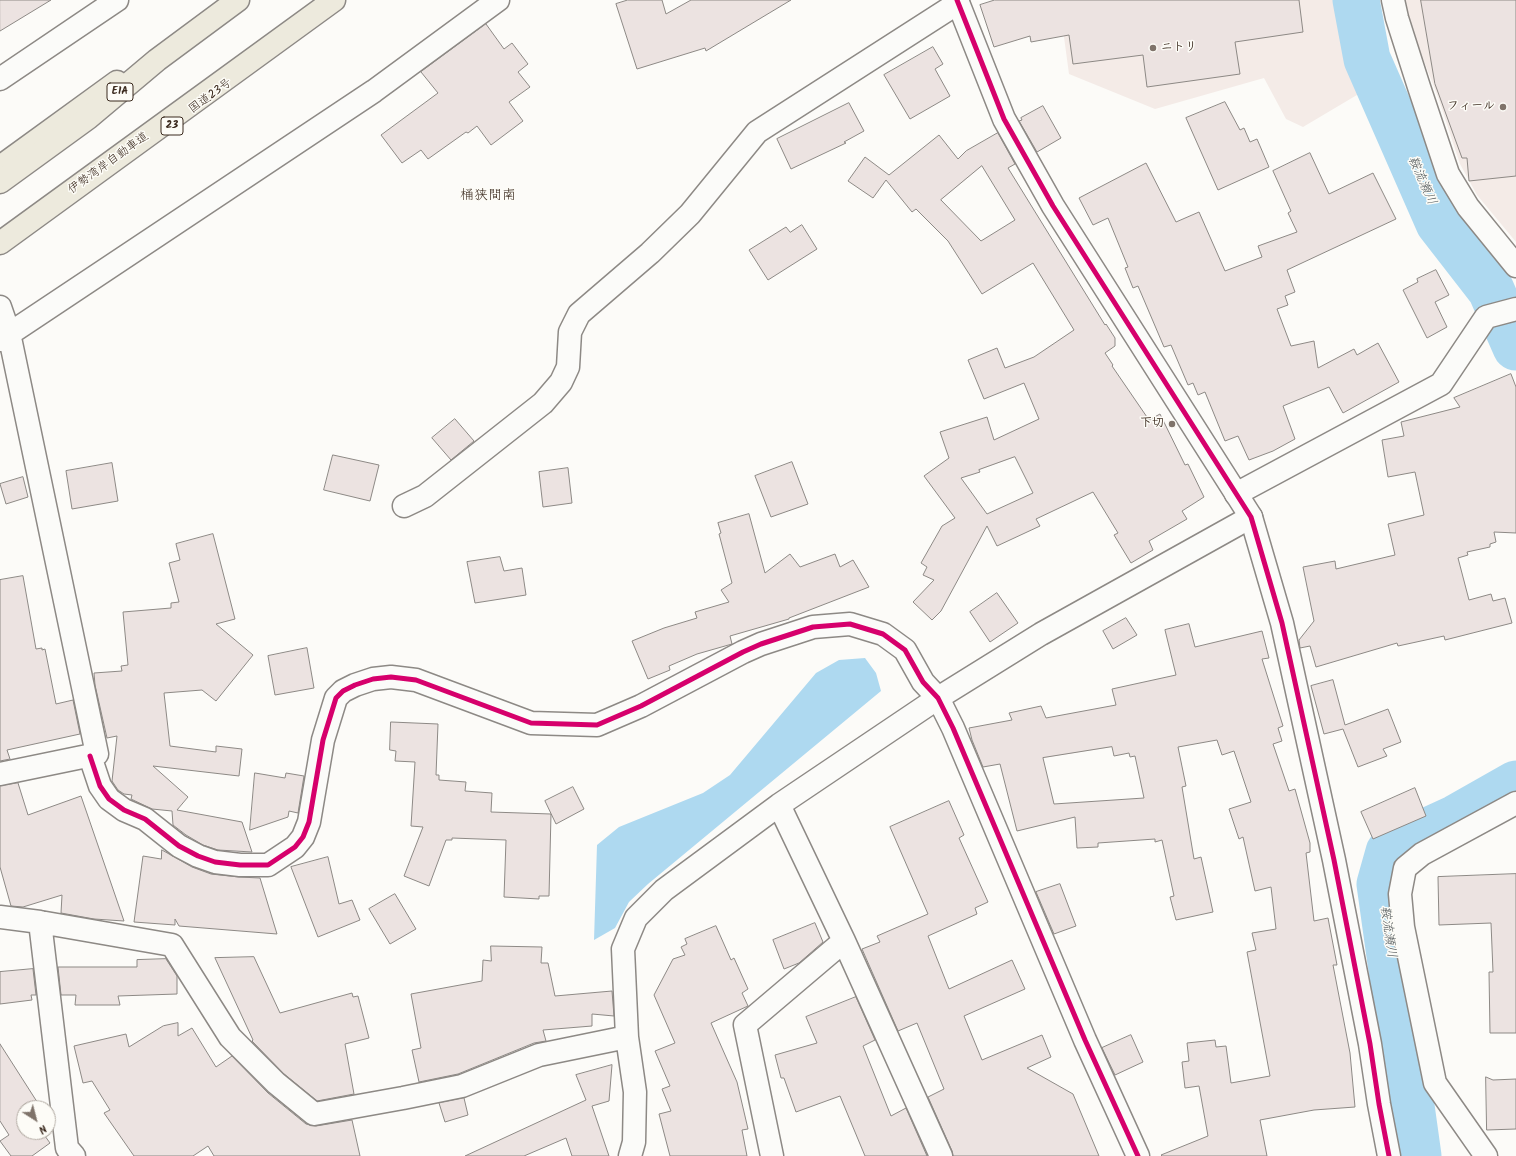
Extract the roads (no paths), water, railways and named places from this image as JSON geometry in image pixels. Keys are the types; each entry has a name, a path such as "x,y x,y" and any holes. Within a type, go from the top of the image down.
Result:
{"highway":[{"path":"0,167 227,0"},
{"name":"E1A","path":"0,182 88,118 157,60 238,0"},
{"name":"伊勢湾岸自動車道","path":"0,243 334,0"},
{"name":"国道23号","path":"0,251 344,0"}],"street":[{"path":"0,80 117,0"},
{"path":"5,337 374,91 498,0"},
{"path":"1394,0 1397,18 1448,174 1468,207 1516,266"},
{"path":"404,506 425,496 542,403 561,382 568,367 570,332 579,314 650,253 690,214 757,132 957,1 1004,119 1053,206 1251,517 1282,622 1334,860 1368,1036 1389,1156"},
{"path":"0,307 5,337 97,754 0,774"},
{"path":"1236,494 1441,384 1486,317 1516,309"},
{"path":"630,1156 634,1142 635,1092 627,1037 623,950 636,918 664,890 779,805 938,698 1042,634 1251,517"},
{"path":"90,756 100,786 109,799 124,810 145,819 180,846 198,856 215,862 240,865 268,865 294,847 303,837 309,822 324,740 336,698 343,691 355,685 373,679 391,677 416,680 531,723 597,725 641,706 743,652 761,644 813,627 850,624 883,634 904,650 923,682 938,698 953,728 1085,1040 1138,1156"},
{"path":"1486,1156 1435,1084 1404,927 1400,894 1405,868 1422,854 1516,803"},
{"path":"779,805 844,941 941,1156"},
{"path":"0,917 40,922 172,945 230,1037 276,1083 314,1114 462,1086 539,1055 627,1037"},
{"path":"40,922 65,1153"},
{"path":"772,1156 745,1025 844,941"}],"water":[{"path":"865,658 876,673 881,691 648,884 629,902 615,928 594,940 597,845 619,827 703,793 730,775 816,673 839,660"}],"waterway":[{"name":"鞍流瀬川","path":"1356,0 1367,59 1439,223 1491,290 1516,347"},
{"name":"鞍流瀬川","path":"1418,1156 1380,884 1389,852 1408,840 1456,818 1516,784"}],"place":[{"name":"ニトリ","path":"1153,48"},
{"name":"フィール","path":"1503,107"},
{"name":"下切","path":"1172,424"}],"district":[{"name":"桶狭間南","path":"488,197"}]}
